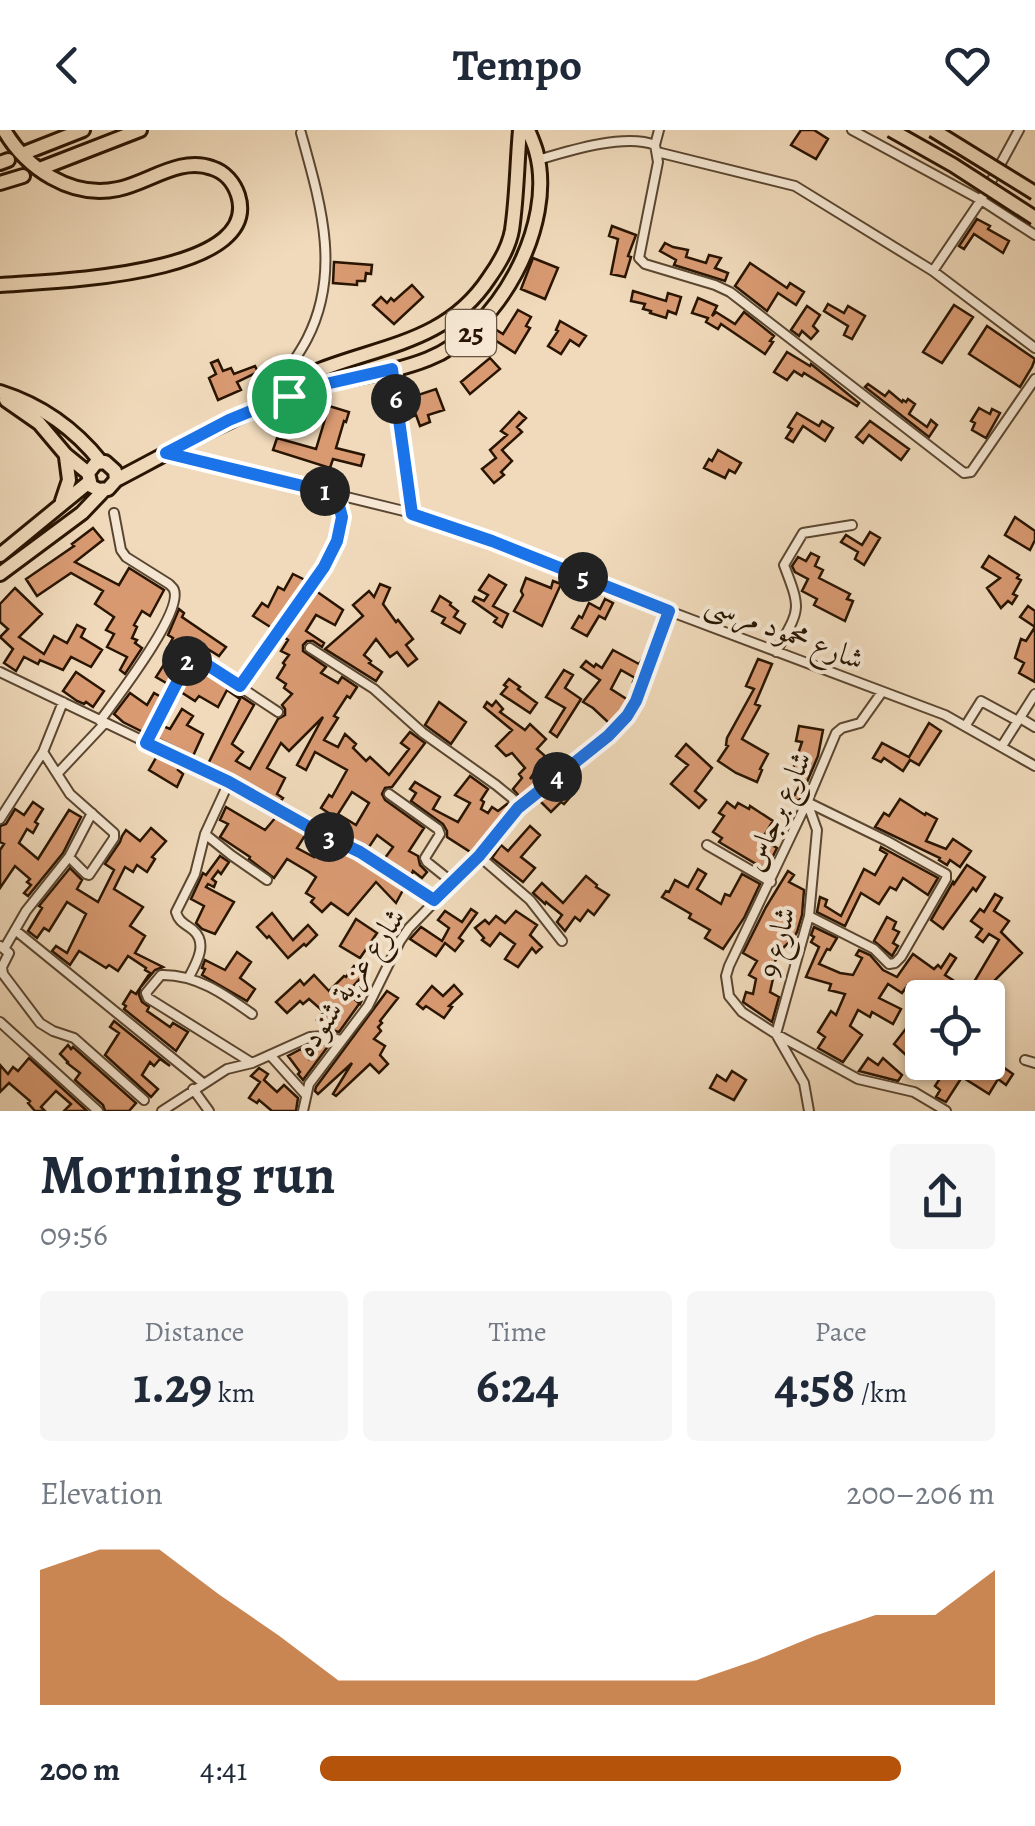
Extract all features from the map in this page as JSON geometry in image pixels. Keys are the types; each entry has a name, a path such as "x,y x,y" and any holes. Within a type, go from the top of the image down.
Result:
{"main road":[{"path":"0,285 121,275 164,266 225,240 240,215 235,186 212,168 179,167 116,190 83,188 52,178 33,166 4,130"},
{"path":"26,152 83,130"},
{"path":"42,168 140,130"},
{"path":"289,396 301,381 317,371 428,333 474,298 500,260 512,231 520,130"},
{"name":"25","path":"116,480 229,420 308,388 416,364 451,348 484,320 520,264 532,232 538,201 538,160 528,130"},
{"path":"891,130 1035,218"},
{"path":"932,130 1035,194"},
{"path":"0,183 23,176"},
{"path":"0,394 39,423 95,488 103,491"},
{"path":"0,394 26,401 50,414 101,462 113,467 116,480 82,513 0,574"},
{"path":"62,503 69,480 66,455"},
{"path":"0,555 88,478 92,465 101,462"}],"street":[{"path":"658,130 658,162 641,261 730,292 964,473 971,472 1033,384"},
{"path":"852,130 982,200 1035,235"},
{"path":"933,270 982,200 1019,130"},
{"path":"262,406 306,341 324,282 324,220 302,133"},
{"path":"538,160 574,150 644,140 656,148 795,186 933,270 1035,348"},
{"path":"392,369 412,514"},
{"name":"شارع محمود مرسى","path":"166,453 412,514 492,541 946,715 1035,766"},
{"path":"240,686 324,567 337,541 342,517 336,494"},
{"path":"58,773 103,722 155,641 174,598 169,584 121,550 114,513"},
{"path":"776,652 796,615 798,600 784,565 803,533 852,525"},
{"name":"شارع عزبة شنوده","path":"303,1111 309,1084 373,998 404,934 479,856 518,808 608,736 627,716 669,611"},
{"path":"310,648 374,690 423,733 512,798 518,808"},
{"path":"146,743 190,657 278,712"},
{"path":"0,672 229,782 360,852 434,900"},
{"name":"شارع برجاس","path":"776,1034 734,1005 726,986 729,966 808,802 836,734 860,723 882,692"},
{"path":"1002,746 1035,694"},
{"path":"966,726 981,701 1035,727"},
{"path":"0,820 43,752 63,702"},
{"path":"43,752 70,794 112,829 114,838 89,874 70,857"},
{"path":"189,977 198,959 200,940 176,912 229,782"},
{"path":"389,794 438,829 438,840 426,862 452,882"},
{"path":"808,802 946,874 895,964 809,916"},
{"name":"شارع 9","path":"776,1034 809,916 817,830 808,802"},
{"path":"92,814 70,857 2,947 9,953 2,974 40,1023 74,1038 144,1100"},
{"path":"205,834 267,880"},
{"path":"706,845 770,882"},
{"path":"479,856 530,900 562,942"},
{"path":"16,930 203,1083"},
{"path":"252,1014 189,977 160,975 146,994 252,1063"},
{"path":"0,1022 98,1111"},
{"path":"776,1034 804,1084 809,1111"},
{"path":"776,1034 860,1080 914,1092 946,1111"},
{"path":"162,1111 227,1069 252,1063 314,1036 341,1040"},
{"path":"270,1055 305,1094"},
{"path":"194,1089 209,1111"}],"building":[{"path":"801,130 814,130 828,139 816,159 791,145"},
{"path":"977,219 1009,241 1003,253 974,234 964,249 959,246"},
{"path":"612,226 636,235 625,277 611,274 618,239 609,236"},
{"path":"665,243 688,250 686,257 706,263 709,255 721,258 715,268 728,273 725,281 674,265 676,260 660,251"},
{"path":"533,258 558,268 545,299 521,289"},
{"path":"334,262 372,265 371,274 366,273 365,281 357,281 357,285 333,283"},
{"path":"750,263 787,288 790,283 804,292 796,305 778,293 767,311 735,286"},
{"path":"412,285 423,297 394,324 373,305 381,297 387,303 391,298 394,301"},
{"path":"633,291 666,301 668,293 681,297 676,314 668,311 666,318 650,313 643,309 645,304 631,301"},
{"path":"698,298 717,306 712,316 716,312 735,324 744,312 774,336 765,354 721,324 718,329 706,322 708,318 692,313"},
{"path":"828,304 844,313 848,306 865,316 852,339 844,335 848,326 824,311"},
{"path":"954,305 973,317 942,363 923,352"},
{"path":"807,306 820,315 813,326 818,331 811,339 802,331 799,336 791,330"},
{"path":"518,310 531,317 526,326 530,328 515,353 490,337 487,342 480,338 490,326 503,334"},
{"path":"560,321 586,336 579,346 570,340 561,354 548,346"},
{"path":"987,326 1035,359 1020,387 969,354"},
{"path":"787,352 811,364 859,403 857,406 804,373 802,376 794,371 787,380 774,372"},
{"path":"490,358 500,369 470,394 461,382"},
{"path":"218,360 223,371 231,368 234,374 255,366 258,372 237,382 241,390 218,400 209,378 216,374 211,363"},
{"path":"868,384 885,396 889,391 902,402 908,399 915,404 909,414 927,427 931,420 937,425 929,437 865,387"},
{"path":"436,389 444,410 428,415 430,422 420,426 407,406 414,403 412,397"},
{"path":"329,406 349,412 336,448 364,455 361,466 333,459 330,468 273,450 277,438 316,449"},
{"path":"979,408 990,414 992,409 1000,413 986,438 972,430 975,423 971,421"},
{"path":"519,412 526,418 517,427 522,432 502,450 512,461 494,483 482,469 496,458 490,450 507,435 501,431"},
{"path":"797,413 819,426 822,421 833,428 825,441 803,426 793,442 786,438"},
{"path":"870,421 909,449 901,460 869,435 863,443 856,437"},
{"path":"718,450 741,463 735,473 729,470 725,478 704,468"},
{"path":"1015,517 1035,531 1030,550 1005,535"},
{"path":"93,528 103,540 75,562 119,585 129,568 164,590 150,616 142,611 134,625 137,627 132,638 142,648 125,674 120,670 127,657 107,647 114,634 106,630 114,617 95,604 103,591 71,573 37,596 26,579"},
{"path":"870,532 880,538 864,565 855,559 858,552 841,542 846,535 862,545"},
{"path":"811,553 819,557 815,566 823,570 819,578 850,594 847,599 853,601 845,621 814,605 817,599 802,591 808,579 792,566 798,557 806,561"},
{"path":"989,556 1021,580 1012,604 1008,601 1001,608 987,588 1000,578 982,567"},
{"path":"293,574 305,580 272,628 253,616 262,603 268,607 278,587 284,590"},
{"path":"489,575 506,585 493,606 508,614 502,627 494,622 497,618 473,601 475,597 484,601 488,595 479,590"},
{"path":"526,578 551,588 553,581 561,584 542,626 514,611"},
{"path":"380,584 390,588 383,604 413,639 406,645 417,659 408,666 397,652 390,657 376,639 364,655 382,672 376,681 325,649 363,616 353,605 369,591 374,597"},
{"path":"15,588 42,614 19,637 44,654 54,636 67,643 77,625 85,629 81,637 102,650 91,667 71,657 63,670 24,657 16,671 4,663 13,649 0,637 8,629 0,622 0,604"},
{"path":"316,591 343,610 335,625 316,615 306,631 324,643 322,647 313,641 303,645 303,651 326,667 321,673 338,683 342,677 357,687 334,716 338,718 324,740 338,747 345,734 366,761 370,757 389,775 409,749 401,743 410,732 425,743 392,787 385,788 382,794 424,828 409,851 418,856 427,872 422,878 413,871 411,876 385,858 393,847 377,835 369,847 323,826 330,814 321,808 347,770 315,752 306,770 297,765 323,717 289,751 281,743 267,768 285,778 277,794 283,798 280,802 208,764 240,699 227,690 218,707 199,696 195,701 181,692 190,673 201,679 205,673 254,705 232,744 243,752 236,761 250,769 278,719 285,715 282,705 292,694 277,678 289,655 281,651 288,640 284,637","holes":["352,792 369,803 356,825 338,814"]},
{"path":"440,596 458,611 454,617 465,624 460,633 442,623 445,618 432,611"},
{"path":"605,599 613,603 605,619 599,616 587,636 572,628 589,603 600,609"},
{"path":"1028,606 1035,611 1035,627 1020,617"},
{"path":"179,609 184,613 182,617 226,647 219,656 195,641 183,654 168,684 156,677 172,652 167,649 173,638 168,635"},
{"path":"1035,627 1035,682 1019,673 1024,663 1015,658 1021,639 1026,641"},
{"path":"613,650 639,664 644,657 635,683 635,678 621,670 611,689 628,700 609,723 583,702 600,680 581,667 586,661 602,668"},
{"path":"758,659 772,664 755,704 760,706 742,739 768,754 757,782 718,761 754,689 746,686"},
{"path":"564,670 573,675 565,688 581,699 557,737 550,732 565,708 546,697"},
{"path":"76,672 104,691 93,707 63,691"},
{"path":"509,679 537,703 530,713 501,694"},
{"path":"130,693 147,705 154,693 161,697 143,732 114,714"},
{"path":"496,701 503,709 500,712 525,730 530,724 546,739 537,749 545,756 530,779 551,761 557,767 520,797 513,789 525,768 512,753 506,756 496,746 512,730 484,707 487,702 492,706"},
{"path":"439,702 466,722 451,744 425,725"},
{"path":"182,709 193,716 187,725 203,734 193,756 157,738 163,726 170,729"},
{"path":"929,723 941,731 919,765 910,760 903,771 884,758 881,762 873,758 882,743 909,757"},
{"path":"799,726 823,730 818,756 799,801 793,798 806,774 793,769 802,742 796,741"},
{"path":"686,744 712,768 695,791 706,800 699,808 671,784 688,765 676,756"},
{"path":"157,756 181,767 178,770 183,774 177,787 149,770"},
{"path":"470,776 488,789 481,809 488,813 492,807 498,811 507,804 509,808 472,853 447,837 443,824 411,801 416,793 410,789 415,782 440,797 433,809 458,822 470,803 455,795"},
{"path":"568,778 578,788 551,812 540,801"},
{"path":"900,799 937,819 926,841 946,849 953,839 971,851 960,867 950,860 947,865 875,827 884,813 889,816"},
{"path":"33,802 43,809 35,822 38,824 33,833 27,829 19,843 38,859 69,810 81,817 63,853 28,896 24,893 31,885 27,882 30,879 15,866 0,888 0,850 4,844 0,842 0,826 6,824 15,809 24,815"},
{"path":"727,802 735,808 738,803 749,809 750,806 773,821 762,839 777,848 766,870 719,842 722,838 713,832 724,816 719,813"},
{"path":"226,807 265,830 276,817 306,834 297,848 314,857 322,842 357,858 403,890 396,903 376,882 348,915 331,903 322,912 306,893 316,877 287,859 274,878 220,837 228,824 220,820"},
{"path":"530,826 540,835 521,857 535,868 523,882 492,858 501,845 508,851"},
{"path":"151,828 166,841 152,857 155,859 147,872 137,865 133,872 125,867 114,889 143,907 130,926 145,936 135,953 163,967 155,970 140,988 150,973 128,956 118,971 79,951 70,965 52,951 56,946 67,953 86,914 67,902 49,931 44,928 37,938 28,931 42,908 39,906 70,868 82,880 77,889 98,902 114,870 105,864 126,830 140,841"},
{"path":"881,847 938,878 928,895 903,878 896,890 890,887 879,904 861,893 845,926 817,912 820,897 827,900 825,906 841,916 864,869 875,875 887,854"},
{"path":"220,856 229,862 212,879 216,882 214,887 206,887 234,902 215,934 196,923 204,906 191,899 203,873 206,875"},
{"path":"967,865 985,877 943,929 931,920"},
{"path":"698,869 706,874 697,889 721,904 742,874 760,884 723,949 705,938 710,930 662,897 675,880 688,887"},
{"path":"788,871 794,875 789,882 804,890 802,915 797,932 771,969 775,970 770,992 779,997 772,1022 743,1002 746,992 753,994 756,979 749,975 757,961 743,953"},
{"path":"586,876 609,895 594,915 588,910 580,921 575,917 565,931 557,922 562,915 533,893 542,883 563,903"},
{"path":"995,894 1002,898 994,911 1009,921 1001,932 1022,953 995,980 975,980 999,940 989,934 983,942 976,937 982,929 971,921 980,909 984,912"},
{"path":"471,909 477,913 459,938 463,941 455,951 445,943 436,956 410,939 421,927 442,941 449,928 438,920 445,911 462,922"},
{"path":"516,911 537,925 530,935 542,947 536,953 532,948 518,967 505,959 515,944 500,933 490,946 475,928 485,920 489,924 496,916 505,923"},
{"path":"272,913 293,940 308,925 317,935 288,958 257,927"},
{"path":"887,917 896,922 893,929 899,932 892,956 874,941"},
{"path":"356,919 377,933 360,958 340,946"},
{"path":"814,927 837,938 819,964 840,973 853,975 862,958 856,955 859,950 897,977 913,954 934,969 938,965 941,968 950,954 956,958 945,975 953,980 905,980 902,993 888,984 879,998 901,1009 893,1024 872,1012 870,1017 858,1010 850,1026 862,1035 843,1062 818,1048 825,1037 818,1032 831,1011 836,1015 845,994 829,990 831,984 806,977 819,947 811,942"},
{"path":"237,952 251,962 240,978 255,989 247,1001 202,975 205,960 225,970"},
{"path":"354,966 365,973 347,993 359,1004 339,1032 327,1029 317,1020 324,1012 309,999 303,1004 300,1001 287,1013 276,1002 300,980 304,985 314,975 329,991"},
{"path":"454,985 462,994 449,1006 452,1007 444,1018 417,1004 432,986 443,996"},
{"path":"140,988 142,1002 149,1007 147,1011 170,1027 173,1023 188,1032 176,1051 124,1009 131,991 136,994"},
{"path":"387,991 398,998 380,1021 381,1031 374,1039 385,1046 380,1055 388,1064 379,1073 370,1064 336,1096 333,1094 352,1063 318,1094 316,1087"},
{"path":"114,1021 170,1066 160,1059 154,1066 150,1062 142,1075 158,1089 151,1097 105,1055 119,1033 110,1027"},
{"path":"905,1030 905,1054 894,1044"},
{"path":"322,1044 329,1045 303,1080 288,1056 301,1049 309,1059"},
{"path":"68,1045 136,1103 129,1111 105,1111 75,1080 80,1073 60,1054"},
{"path":"29,1058 87,1111 64,1111 71,1104 56,1091 41,1107 45,1111 35,1111 30,1101 9,1083 0,1092 0,1065 8,1074 13,1067 18,1071"},
{"path":"868,1058 878,1065 883,1058 902,1075 898,1081 859,1071"},
{"path":"259,1068 268,1074 264,1080 277,1092 284,1085 298,1098 296,1111 272,1111 259,1100 257,1103 249,1098 260,1082 251,1076"},
{"path":"1005,1068 1013,1074 1006,1085 999,1080 1005,1080"},
{"path":"732,1071 746,1080 734,1100 710,1088 717,1075 726,1081"},
{"path":"939,1080 960,1080 946,1102 936,1097 940,1090 935,1086"},
{"path":"967,1080 997,1080 989,1094"}],"route":[{"path":"392,369 412,514 669,611 627,716 608,736 518,808 479,856 434,900 360,852 146,743 190,657 240,686 324,567 337,541 342,517 336,494 166,453 229,420 289,396 392,369"}]}
